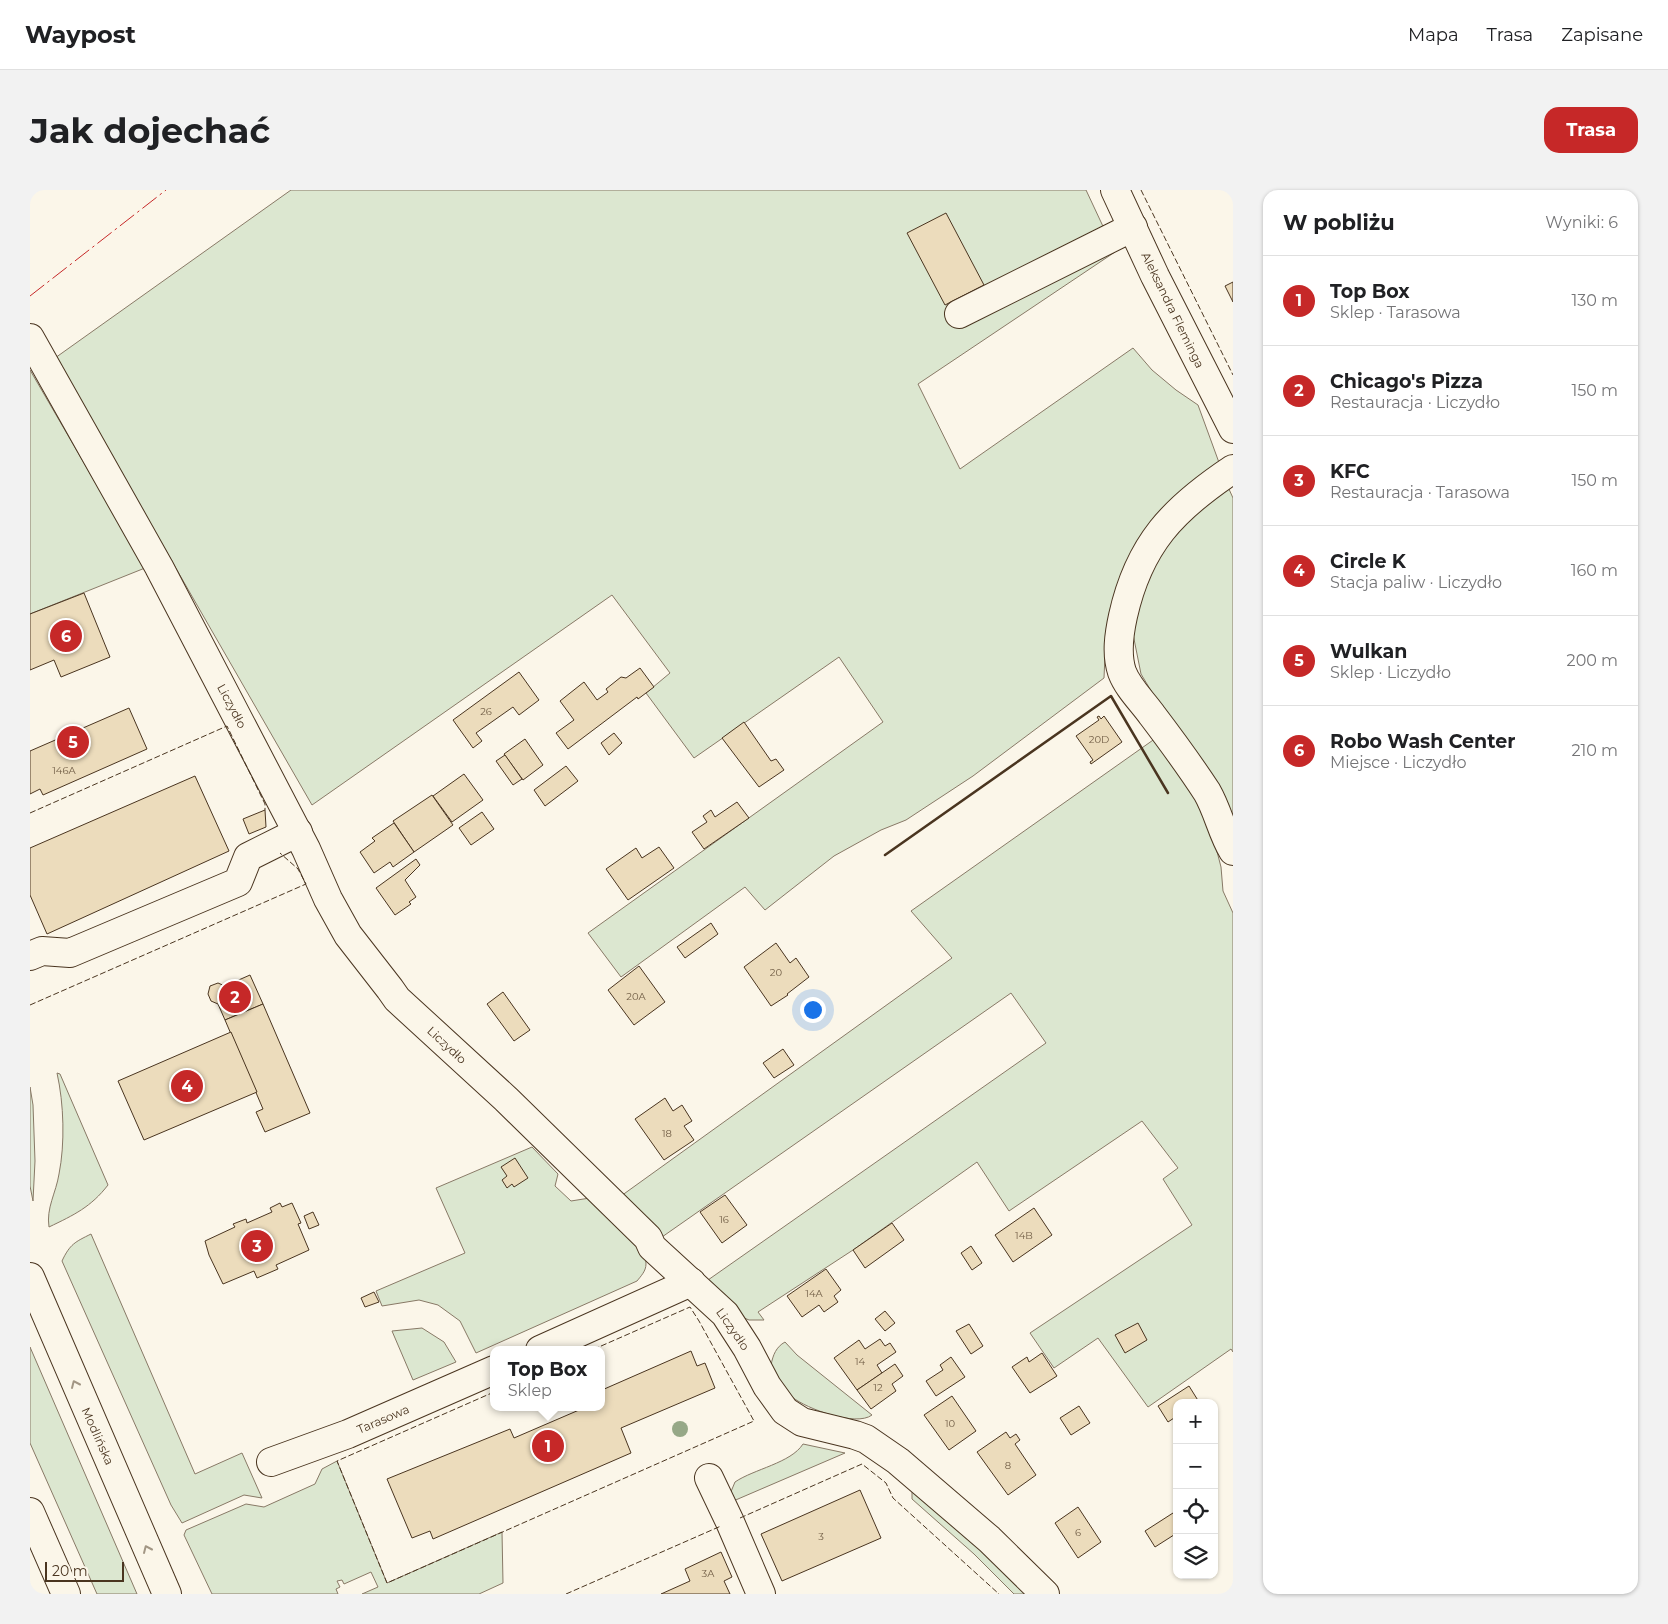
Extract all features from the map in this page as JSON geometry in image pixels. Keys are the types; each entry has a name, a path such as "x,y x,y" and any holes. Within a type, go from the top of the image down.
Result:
{"street":[{"name":"Aleksandra Fleminga","path":"1115,190 1155,276 1233,429"},
{"path":"959,314 1133,228"},
{"name":"Liczydło","path":"30,338 159,567 298,832 328,899 348,935 397,999 506,1100 648,1238 652,1247 725,1314 747,1348 777,1403 785,1411 802,1422 866,1439 898,1461 989,1539 1045,1594"},
{"path":"1233,469 1177,512 1157,535 1140,563 1129,588 1119,634 1119,654 1122,672 1134,692 1191,768 1208,795 1233,851"},
{"path":"30,956 42,951 70,953 238,882 248,857 298,832"},
{"name":"Modlińska","path":"30,1277 166,1594"},
{"path":"549,1346 691,1282"},
{"name":"Tarasowa","path":"271,1462 348,1434 490,1372"},
{"path":"709,1478 762,1594"},
{"path":"30,1512 66,1594"}],"green space":[{"path":"291,190 1086,190 1115,252 918,384 960,469 1133,348 1152,370 1198,405 1221,468 1175,504 1105,655 1104,678 973,776 906,820 881,830 834,856 765,910 745,887 621,977 588,933 883,722 839,657 694,758 646,693 670,673 612,595 312,805 55,358"},
{"path":"30,370 145,568 30,614"},
{"path":"1228,487 1233,498 1233,827 1141,674 1131,624 1164,536"},
{"path":"1156,738 1189,778 1213,836 1221,867 1223,891 1233,913 1233,1352 1231,1349 1148,1407 1098,1338 1054,1368 1030,1333 1192,1225 1163,1179 1178,1168 1142,1121 1009,1211 977,1162 853,1250 758,1312 764,1320 749,1320 742,1317 708,1280 1046,1043 1011,993 662,1237 621,1196 952,958 911,911"},
{"path":"57,1073 60,1074 108,1185 102,1193 81,1210 49,1227 49,1213 58,1181 63,1137"},
{"path":"30,1087 33,1105 35,1161 33,1201 30,1186"},
{"path":"532,1147 558,1174 555,1186 571,1201 596,1197 618,1219 641,1247 645,1256 646,1267 637,1281 476,1353 460,1321 438,1305 419,1300 382,1306 376,1291 465,1253 436,1188"},
{"path":"91,1234 195,1474 242,1453 262,1498 244,1495 182,1523 171,1505 62,1261 74,1244"},
{"path":"422,1328 444,1342 456,1362 413,1380 392,1331"},
{"path":"785,1342 797,1355 872,1415 865,1418 844,1418 809,1407 792,1397 771,1365 775,1352"},
{"path":"30,1347 137,1594 97,1594 30,1443"},
{"path":"803,1444 845,1453 731,1502 730,1494 735,1482 790,1456"},
{"path":"337,1461 387,1583 502,1532 503,1583 479,1594 362,1594 378,1587 371,1572 344,1584 342,1580 337,1581 340,1587 336,1589 338,1594 212,1594 184,1535 186,1530 246,1504 264,1507 315,1484 322,1469"},
{"path":"912,1488 953,1523 1028,1594 1014,1594 974,1554 912,1499"}],"building":[{"path":"946,213 984,285 945,305 907,233"},
{"path":"1233,282 1233,302 1225,286"},
{"path":"84,593 110,657 61,677 54,660 30,670 30,614"},
{"path":"640,668 654,687 638,699 637,697 568,749 556,733 574,720 560,701 584,682 597,700 608,692 606,689 621,677 626,678"},
{"path":"519,672 539,700 519,715 513,707 476,733 482,741 473,748 453,720"},
{"path":"129,708 147,749 43,795 40,789 30,794 30,751"},
{"path":"1099,716 1101,719 1104,716 1122,742 1091,764 1090,762 1093,760 1076,736 1099,720 1097,717"},
{"path":"744,722 771,761 776,759 784,770 759,787 722,738"},
{"path":"614,733 622,743 609,755 601,743"},
{"path":"525,739 543,765 523,780 504,754"},
{"path":"505,755 522,779 513,785 496,761"},
{"path":"566,766 578,781 545,806 534,790"},
{"path":"464,774 483,800 452,822 433,796"},
{"path":"195,776 229,851 47,934 30,895 30,848"},
{"path":"432,795 453,825 414,852 393,821"},
{"path":"737,802 749,818 704,849 692,832 707,822 703,816 711,810 715,817"},
{"path":"265,810 266,827 249,834 243,819"},
{"path":"482,812 494,829 471,845 459,828"},
{"path":"394,823 414,852 393,867 390,862 374,873 360,852 375,841 372,838"},
{"path":"659,847 674,868 628,900 606,869 636,848 642,858"},
{"path":"416,859 420,865 405,880 416,897 409,902 411,904 395,915 376,888"},
{"path":"711,923 718,934 685,958 677,947"},
{"path":"776,943 790,963 796,958 809,977 788,995 771,1006 744,967"},
{"path":"639,966 665,1002 634,1025 608,990"},
{"path":"250,975 263,1004 225,1020 218,1004 211,1001 208,994 210,986 218,983 225,986"},
{"path":"503,992 530,1030 514,1041 487,1004"},
{"path":"263,1004 310,1113 265,1132 256,1112 263,1109 225,1020"},
{"path":"231,1032 257,1092 144,1140 118,1081"},
{"path":"783,1049 794,1065 774,1078 763,1063"},
{"path":"665,1098 673,1111 682,1105 692,1121 684,1126 694,1140 664,1160 635,1119"},
{"path":"515,1158 528,1178 514,1187 512,1184 507,1188 502,1180 507,1176 501,1167"},
{"path":"725,1195 747,1225 722,1243 700,1212"},
{"path":"280,1203 282,1207 292,1203 301,1223 298,1224 309,1250 276,1265 278,1269 257,1278 254,1271 223,1284 209,1255 205,1241 235,1227 233,1224 246,1219 247,1223 272,1212 270,1208"},
{"path":"1034,1208 1052,1235 1013,1262 995,1235"},
{"path":"313,1212 319,1225 309,1229 304,1216"},
{"path":"892,1223 904,1240 865,1268 853,1250"},
{"path":"971,1246 982,1263 972,1270 961,1253"},
{"path":"826,1269 841,1290 834,1296 838,1302 824,1312 819,1305 802,1317 787,1296"},
{"path":"374,1292 379,1302 365,1307 361,1298"},
{"path":"885,1311 895,1323 885,1331 875,1319"},
{"path":"1138,1323 1147,1340 1125,1353 1115,1335"},
{"path":"969,1324 983,1346 971,1354 956,1331"},
{"path":"880,1339 885,1346 890,1343 896,1352 877,1365 882,1373 857,1390 834,1358 859,1340 865,1349"},
{"path":"691,1351 697,1366 705,1363 715,1388 621,1428 631,1453 433,1539 430,1531 412,1538 387,1479 510,1429 514,1438 577,1411 605,1411 605,1389"},
{"path":"1042,1353 1057,1376 1030,1393 1012,1367 1027,1357 1029,1362"},
{"path":"951,1357 965,1377 936,1396 926,1381 943,1370 940,1365"},
{"path":"895,1364 903,1376 892,1384 896,1391 871,1409 857,1390"},
{"path":"1189,1386 1197,1399 1173,1399 1173,1419 1168,1422 1158,1406"},
{"path":"952,1396 976,1431 949,1450 924,1415"},
{"path":"1079,1406 1090,1423 1071,1435 1060,1418"},
{"path":"1006,1432 1010,1438 1016,1434 1020,1440 1015,1444 1036,1475 1008,1495 977,1452"},
{"path":"860,1490 881,1538 782,1581 761,1534"},
{"path":"1078,1507 1101,1542 1078,1558 1055,1523"},
{"path":"1173,1513 1173,1536 1155,1547 1145,1531"},
{"path":"721,1552 732,1577 724,1581 730,1594 661,1594 690,1581 685,1569"}],"fence":[{"path":"1141,190 1233,375"},
{"path":"30,813 227,726 265,804 265,810"},
{"path":"30,1005 306,884 298,869 280,853"},
{"path":"490,1394 337,1461 387,1583 754,1421 690,1307 601,1346"},
{"path":"740,1518 862,1464 886,1483 893,1498 999,1594"},
{"path":"566,1594 721,1526"}],"wall":[{"path":"885,855 1111,696 1168,793"}],"power":[{"path":"30,296 166,190"}],"place":[{"name":"Robo Wash Center","path":"66,636"},
{"name":"Wulkan","path":"73,742"},
{"name":"Chicago's Pizza","path":"235,997"},
{"name":"Circle K","path":"187,1086"},
{"name":"KFC","path":"257,1246"},
{"name":"Top Box","path":"548,1446"}]}
